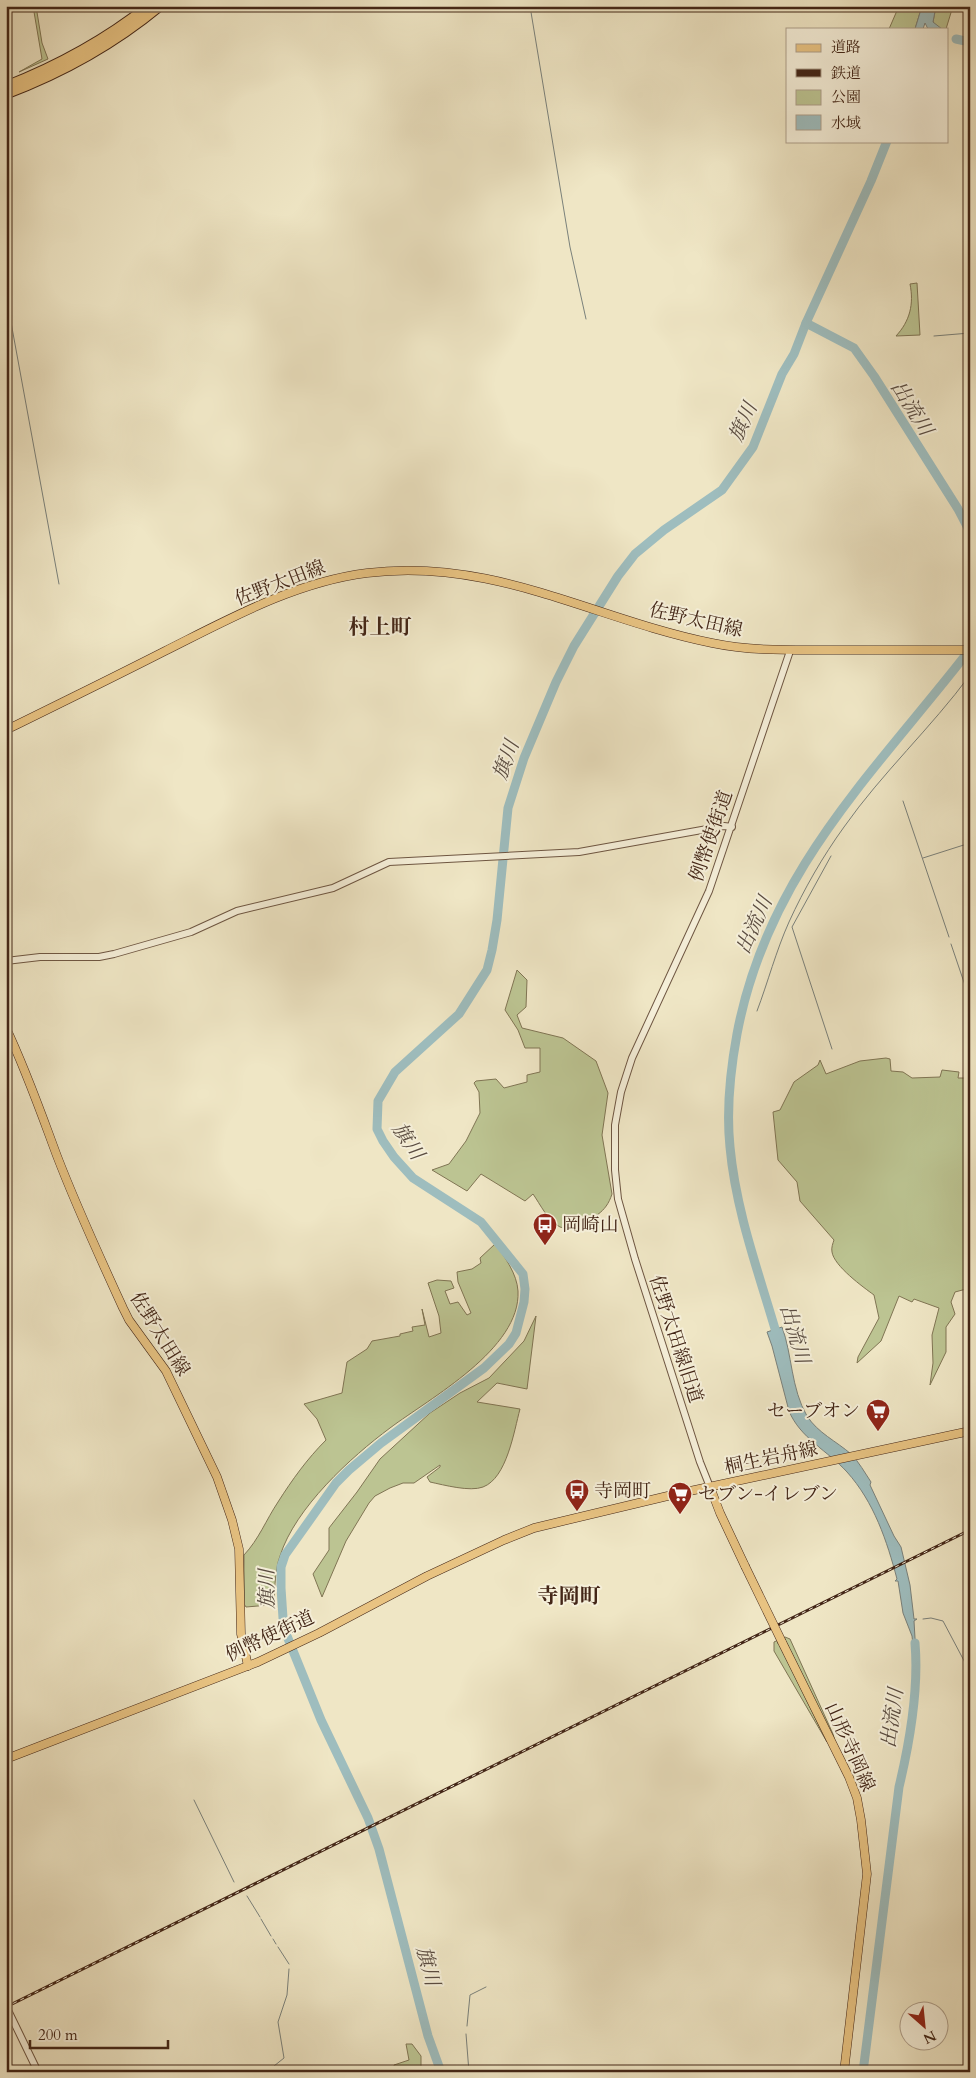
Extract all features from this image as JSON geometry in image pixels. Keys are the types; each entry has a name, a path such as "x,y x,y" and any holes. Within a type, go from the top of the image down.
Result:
{"highway":[{"path":"6,86 81,51 113,32 148,6"},
{"path":"6,98 32,87 102,48 160,6"},
{"path":"6,81 72,52 81,51"},
{"path":"6,94 47,78"}],"main road":[{"name":"佐野太田線","path":"6,730 289,592 334,579 382,571 445,571 482,576 656,628 724,646 790,651"},
{"path":"790,651 970,650"},
{"name":"佐野太田線","path":"6,1028 21,1058 58,1158 86,1226 123,1308 129,1320 166,1372 216,1477 238,1541 241,1634 251,1664"},
{"name":"桐生岩舟線","path":"540,1526 970,1431"},
{"name":"山形寺岡線","path":"710,1487 745,1566 849,1777 857,1798 864,1837 867,1874 844,2072"},
{"name":"例幣使街道","path":"6,1759 251,1664 312,1636 436,1572 504,1540 540,1526"}],"street":[{"name":"例幣使街道","path":"618,1199 615,1170 615,1125 626,1073 658,999 709,891 790,651"},
{"path":"6,961 40,957 109,956 191,932 246,908 333,888 383,863 600,849 724,826 732,827"},
{"name":"佐野太田線旧道","path":"618,1199 635,1259 700,1462 710,1487"},
{"path":"6,2006 38,2072"}],"green space":[{"path":"33,6 36,6 42,43 48,59 19,72 42,59"},
{"path":"899,6 922,6 915,28 889,28"},
{"path":"936,6 953,6 946,28 939,28 933,22"},
{"path":"917,283 920,335 896,336 905,324 910,312 910,284"},
{"path":"517,970 527,980 526,1007 517,1015 522,1028 563,1038 596,1061 608,1093 602,1135 612,1194 606,1206 598,1214 588,1220 566,1227 560,1227 552,1221 533,1194 525,1201 481,1174 467,1191 432,1170 449,1164 466,1141 480,1113 479,1092 474,1083 476,1081 496,1079 504,1088 527,1082 527,1075 540,1072 540,1048 525,1048 518,1030 505,1010"},
{"path":"890,1059 891,1071 903,1072 912,1078 940,1077 942,1070 959,1072 958,1078 970,1078 970,1288 955,1292 951,1302 955,1314 946,1327 946,1352 930,1385 933,1363 932,1335 939,1308 914,1299 912,1302 899,1296 881,1341 857,1363 858,1357 879,1318 874,1295 838,1264 832,1252 834,1240 800,1201 797,1182 778,1160 773,1112 780,1110 794,1082 818,1065 820,1060 826,1074 860,1061"},
{"path":"495,1244 513,1272 518,1291 515,1312 505,1333 470,1370 358,1453 326,1485 311,1502 287,1538 277,1567 274,1601 270,1605 246,1607 244,1604 244,1555 294,1478 326,1440 317,1419 304,1404 342,1393 347,1362 367,1349 372,1341 400,1336 400,1334 413,1331 412,1327 425,1325 422,1309 429,1337 441,1333 439,1316 428,1283 437,1280 451,1281 454,1288 445,1291 450,1304 458,1302 467,1315 471,1313 458,1282 457,1272 472,1269 481,1263 480,1258"},
{"path":"536,1316 527,1389 497,1383 477,1402 520,1409 508,1453 498,1474 483,1487 471,1489 457,1488 430,1482 427,1477 440,1465 414,1483 403,1483 375,1496 346,1541 322,1597 313,1574 329,1550 329,1528 380,1459 430,1413 460,1393 489,1378 524,1341"},
{"path":"785,1637 790,1639 835,1741 785,1640 779,1643 827,1742 774,1651 774,1642"},
{"path":"406,2044 412,2044 421,2056 421,2072 395,2072 394,2065 409,2060"}],"water":[{"path":"922,6 936,6 933,22 941,28 928,28 925,23 923,28 915,28"},
{"path":"782,1327 798,1394 807,1416 816,1427 851,1454 859,1464 871,1482 870,1485 901,1547 910,1585 914,1619 917,1619 914,1621 916,1655 914,1655 912,1636 903,1613 898,1581 895,1581 897,1579 889,1550 872,1509 847,1472 807,1437 794,1421 789,1411 767,1332"}],"waterway":[{"path":"530,6 570,247 586,319"},
{"path":"612,6 612,9 625,6"},
{"path":"956,39 970,42"},
{"name":"旗川","path":"441,2072 428,2036 379,1849 368,1818 321,1720 287,1636 283,1618 281,1567 285,1555 336,1483 349,1470 381,1443 484,1368 509,1344 516,1333 524,1302 525,1289 523,1274 481,1222 413,1178 394,1157 377,1129 378,1101 395,1072 459,1014 487,970 497,920 508,808 524,758 556,682 574,646 618,576 635,554 664,530 722,490 753,447 782,374 794,354 887,142"},
{"path":"6,295 59,584"},
{"name":"出流川","path":"806,323 854,348 874,376 958,509 970,532"},
{"path":"934,336 970,333"},
{"name":"出流川","path":"778,1339 743,1220 730,1147 729,1090 732,1062 751,977 772,925 797,877 826,831 858,788 964,657 970,641"},
{"path":"757,1011 789,922 807,885 829,849 874,788 939,714 970,675"},
{"path":"903,801 949,937"},
{"path":"923,858 970,843"},
{"path":"831,856 792,927 832,1049"},
{"path":"951,944 970,1000"},
{"path":"923,1619 931,1618 943,1621 970,1672"},
{"name":"出流川","path":"863,2072 899,1787 913,1715 916,1679 915,1643"},
{"path":"194,1800 234,1882"},
{"path":"247,1896 260,1917"},
{"path":"261,1919 271,1936"},
{"path":"273,1939 276,1944"},
{"path":"278,1947 289,1964"},
{"path":"270,2072 284,2058 278,2022 287,1995 289,1969"},
{"path":"467,2026 470,1995 486,1987"},
{"path":"466,2034 469,2072"}],"railway":[{"path":"6,2007 970,1530"}],"place":[{"name":"岡崎山","path":"545,1246"},
{"name":"セーブオン","path":"878,1432"},
{"name":"寺岡町","path":"577,1512"},
{"name":"セブン-イレブン","path":"680,1515"}],"district":[{"name":"村上町","path":"380,627"},
{"name":"寺岡町","path":"569,1596"}]}
